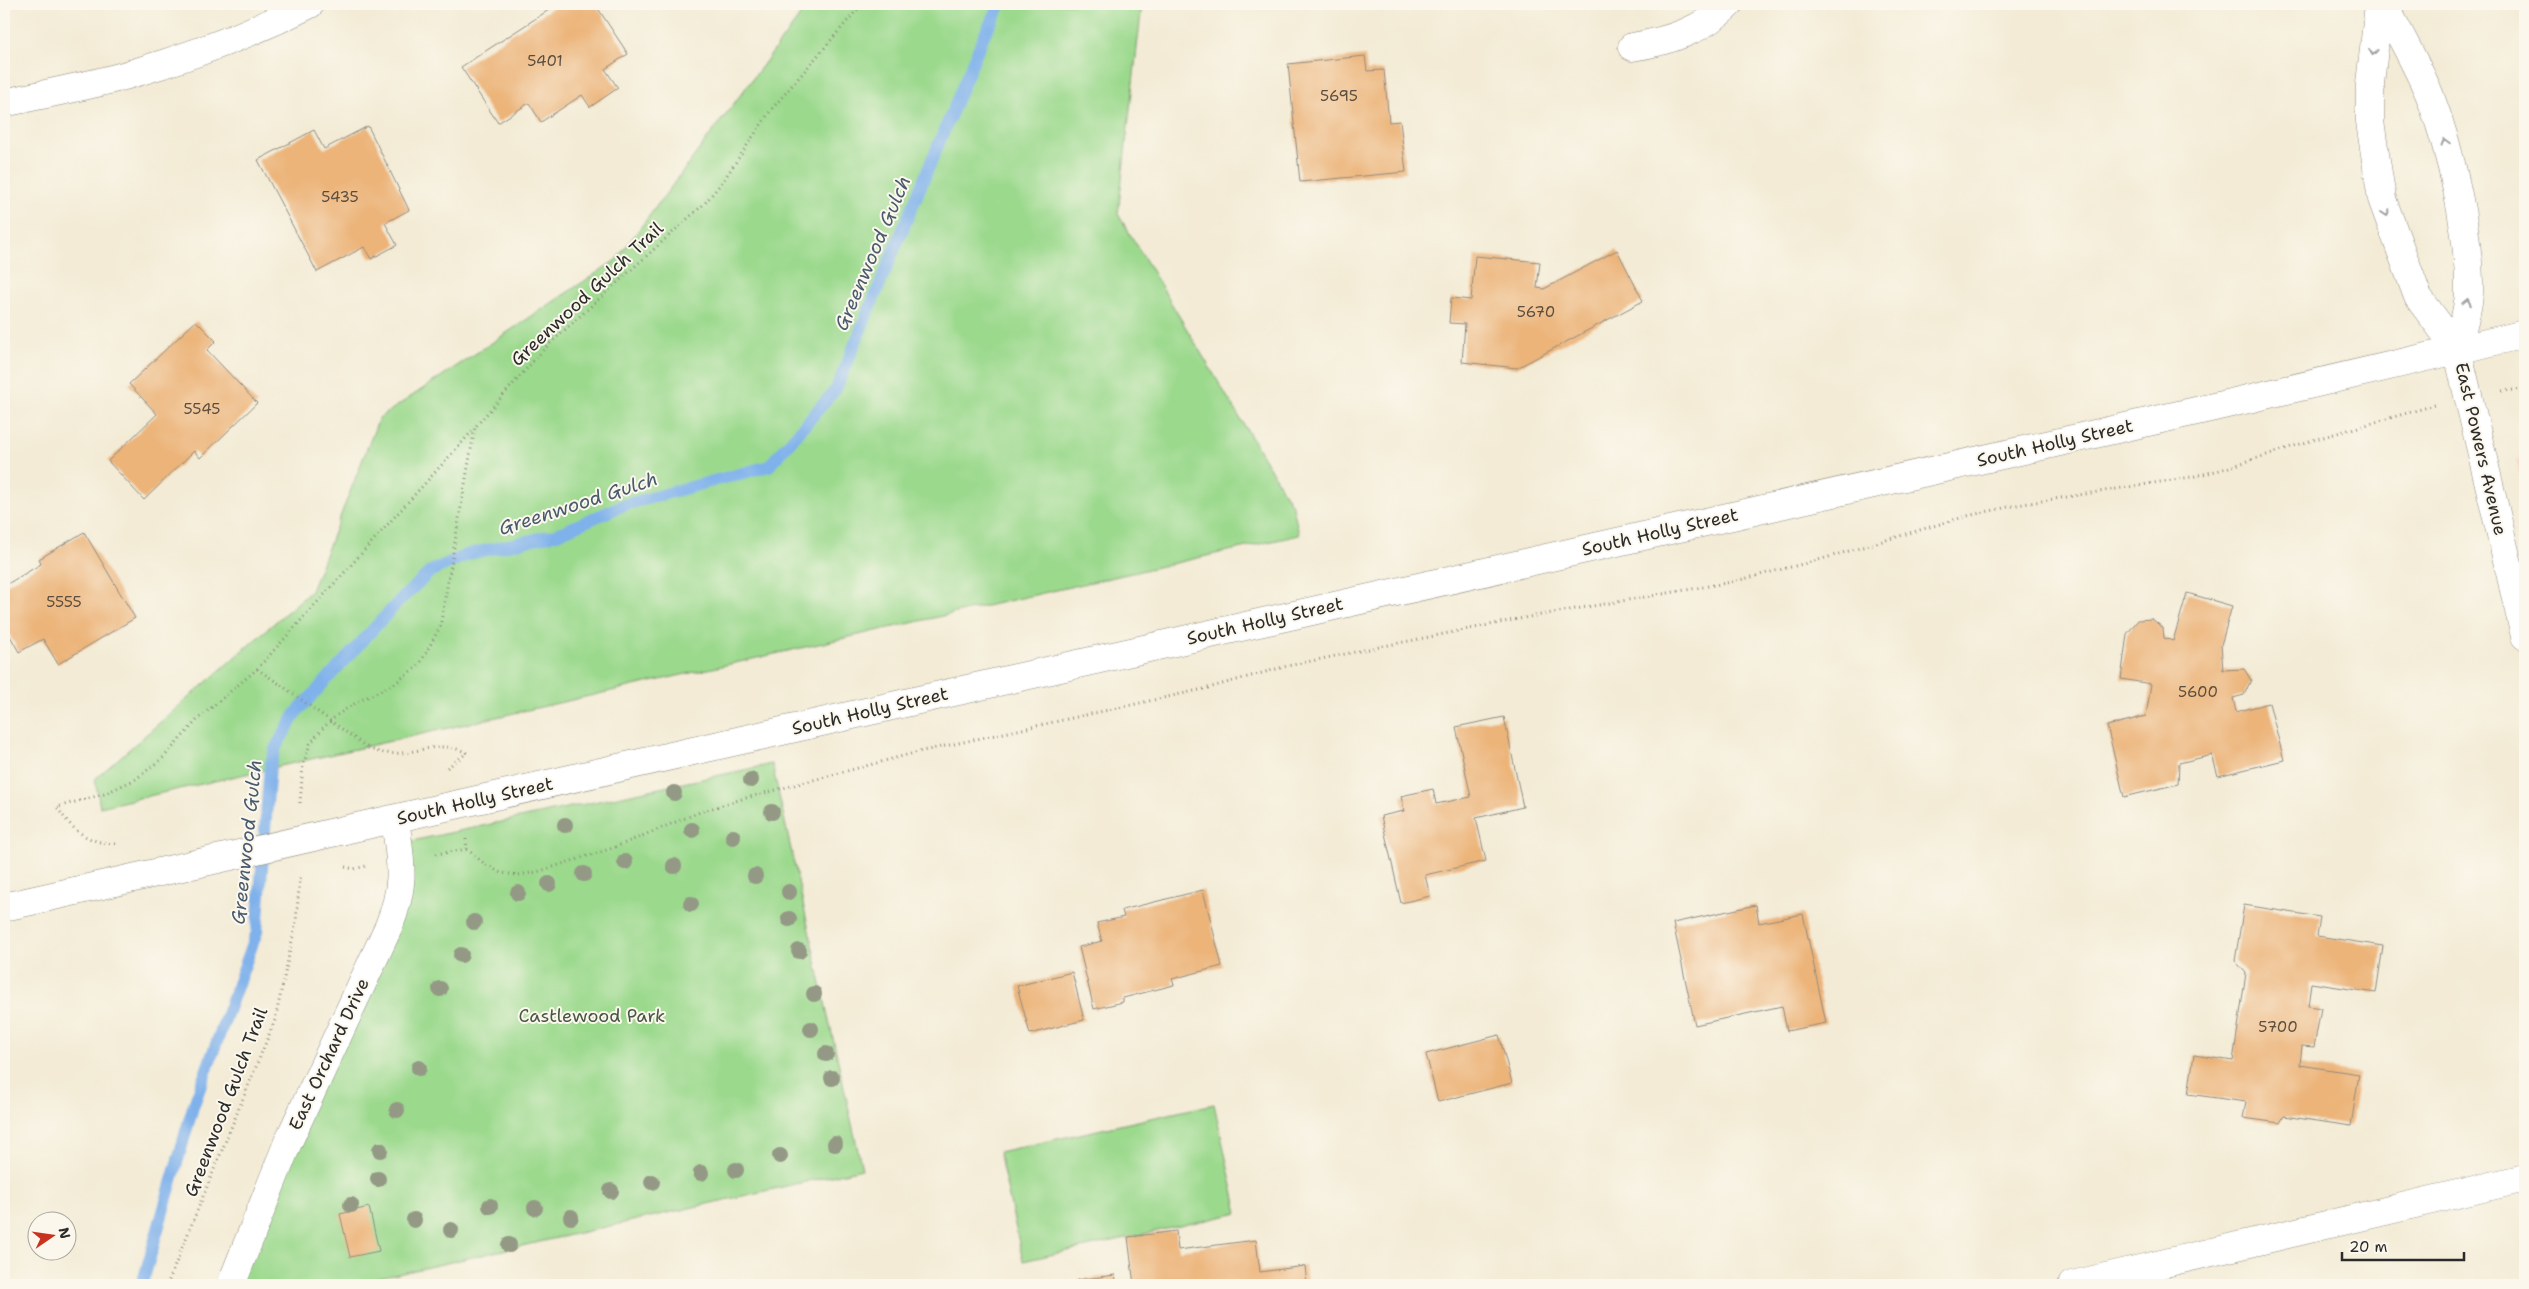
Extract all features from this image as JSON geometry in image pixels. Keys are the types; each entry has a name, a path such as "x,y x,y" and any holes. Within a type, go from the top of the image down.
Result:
{"street":[{"path":"4,102 132,74 259,30 310,4"},
{"path":"1632,47 1659,43 1706,24 1728,4"},
{"path":"2380,4 2370,84 2370,122 2382,199 2418,297 2457,350"},
{"path":"2384,4 2430,96 2445,140 2454,178 2463,223 2469,294 2457,350"},
{"name":"South Holly Street","path":"4,907 2195,412 2525,334"},
{"name":"East Powers Avenue","path":"2457,350 2525,636"},
{"name":"East Orchard Drive","path":"232,1285 288,1142 389,926 399,899 402,883 401,859 395,819"},
{"path":"2072,1285 2525,1178"}],"path":[{"name":"Greenwood Gulch Trail","path":"122,844 100,843 84,836 68,826 57,807 104,794 136,779 164,757 199,718 257,669 546,347 705,203 723,181 771,110 862,4"},
{"path":"467,849 486,865 501,873 518,875 537,872 613,848 700,812 734,801 918,752 1208,688 1287,666 1529,617 1732,582 1822,559 1967,516 2198,475 2468,396 2525,389"},
{"path":"300,813 300,785 303,765 310,744 337,715 357,702 394,684 420,664 440,627 475,427"},
{"path":"257,669 368,748 381,754 393,755 442,746 456,747 467,753"},
{"name":"Greenwood Gulch Trail","path":"167,1285 275,1020 296,922 300,868"}],"shaded area":[{"path":"2525,459 2525,498 2517,461"}],"green space":[{"name":"Greenwood Gulch","path":"809,4 1142,4 1118,214 1293,507 1299,535 100,807 95,779 311,591 379,418 616,260"},
{"name":"Castlewood Park","path":"772,764 862,1169 349,1285 231,1285 372,963 398,844"},
{"path":"1214,1104 1238,1213 1023,1261 999,1152"}],"building":[{"path":"558,4 595,4 628,54 605,69 618,88 590,107 582,95 541,122 529,103 498,123 461,67"},
{"path":"1365,56 1367,71 1384,70 1389,122 1400,121 1406,172 1300,182 1288,64"},
{"path":"368,126 409,210 385,223 397,245 371,259 364,247 317,272 258,160 314,130 324,149"},
{"path":"1617,250 1643,301 1517,368 1462,362 1465,324 1449,323 1451,298 1471,300 1475,256 1540,262 1537,288 1544,289"},
{"path":"196,321 216,341 207,350 257,403 200,458 194,451 144,500 108,461 157,414 129,384"},
{"path":"84,532 135,618 58,664 43,639 19,652 4,625 4,586 41,564 39,559"},
{"path":"2187,593 2232,606 2221,645 2223,670 2244,669 2251,680 2244,695 2233,698 2236,712 2269,703 2284,760 2218,776 2212,755 2179,763 2178,784 2124,797 2107,726 2146,716 2151,684 2121,679 2127,634 2138,620 2152,619 2163,628 2164,638 2173,641"},
{"path":"1504,717 1523,807 1476,818 1486,861 1425,875 1430,896 1401,903 1381,816 1404,811 1401,796 1433,789 1436,804 1471,797 1456,727"},
{"path":"1203,890 1222,966 1172,979 1174,985 1123,998 1123,1002 1094,1009 1079,947 1102,941 1097,923 1124,917 1122,910"},
{"path":"1756,905 1759,923 1803,914 1826,1023 1787,1031 1782,1006 1695,1025 1673,923"},
{"path":"2244,905 2320,917 2317,936 2383,946 2376,993 2311,983 2308,1006 2321,1008 2314,1047 2302,1046 2300,1065 2359,1074 2351,1126 2284,1116 2280,1123 2243,1118 2246,1102 2188,1094 2194,1055 2233,1061 2246,973 2235,961"},
{"path":"1072,972 1084,1020 1030,1034 1017,986"},
{"path":"1499,1035 1512,1083 1438,1102 1426,1054"},
{"path":"369,1207 379,1251 350,1257 340,1214"},
{"path":"1176,1231 1178,1250 1256,1240 1260,1272 1305,1266 1307,1285 1134,1285 1128,1237"},
{"path":"1115,1275 1117,1285 1078,1285 1077,1280"}],"waterway":[{"name":"Greenwood Gulch","path":"142,1285 193,1107 257,932 270,766 276,747 296,713 400,600 431,571 469,554 557,534 624,505 769,466 836,389 985,33 1001,4"}]}
